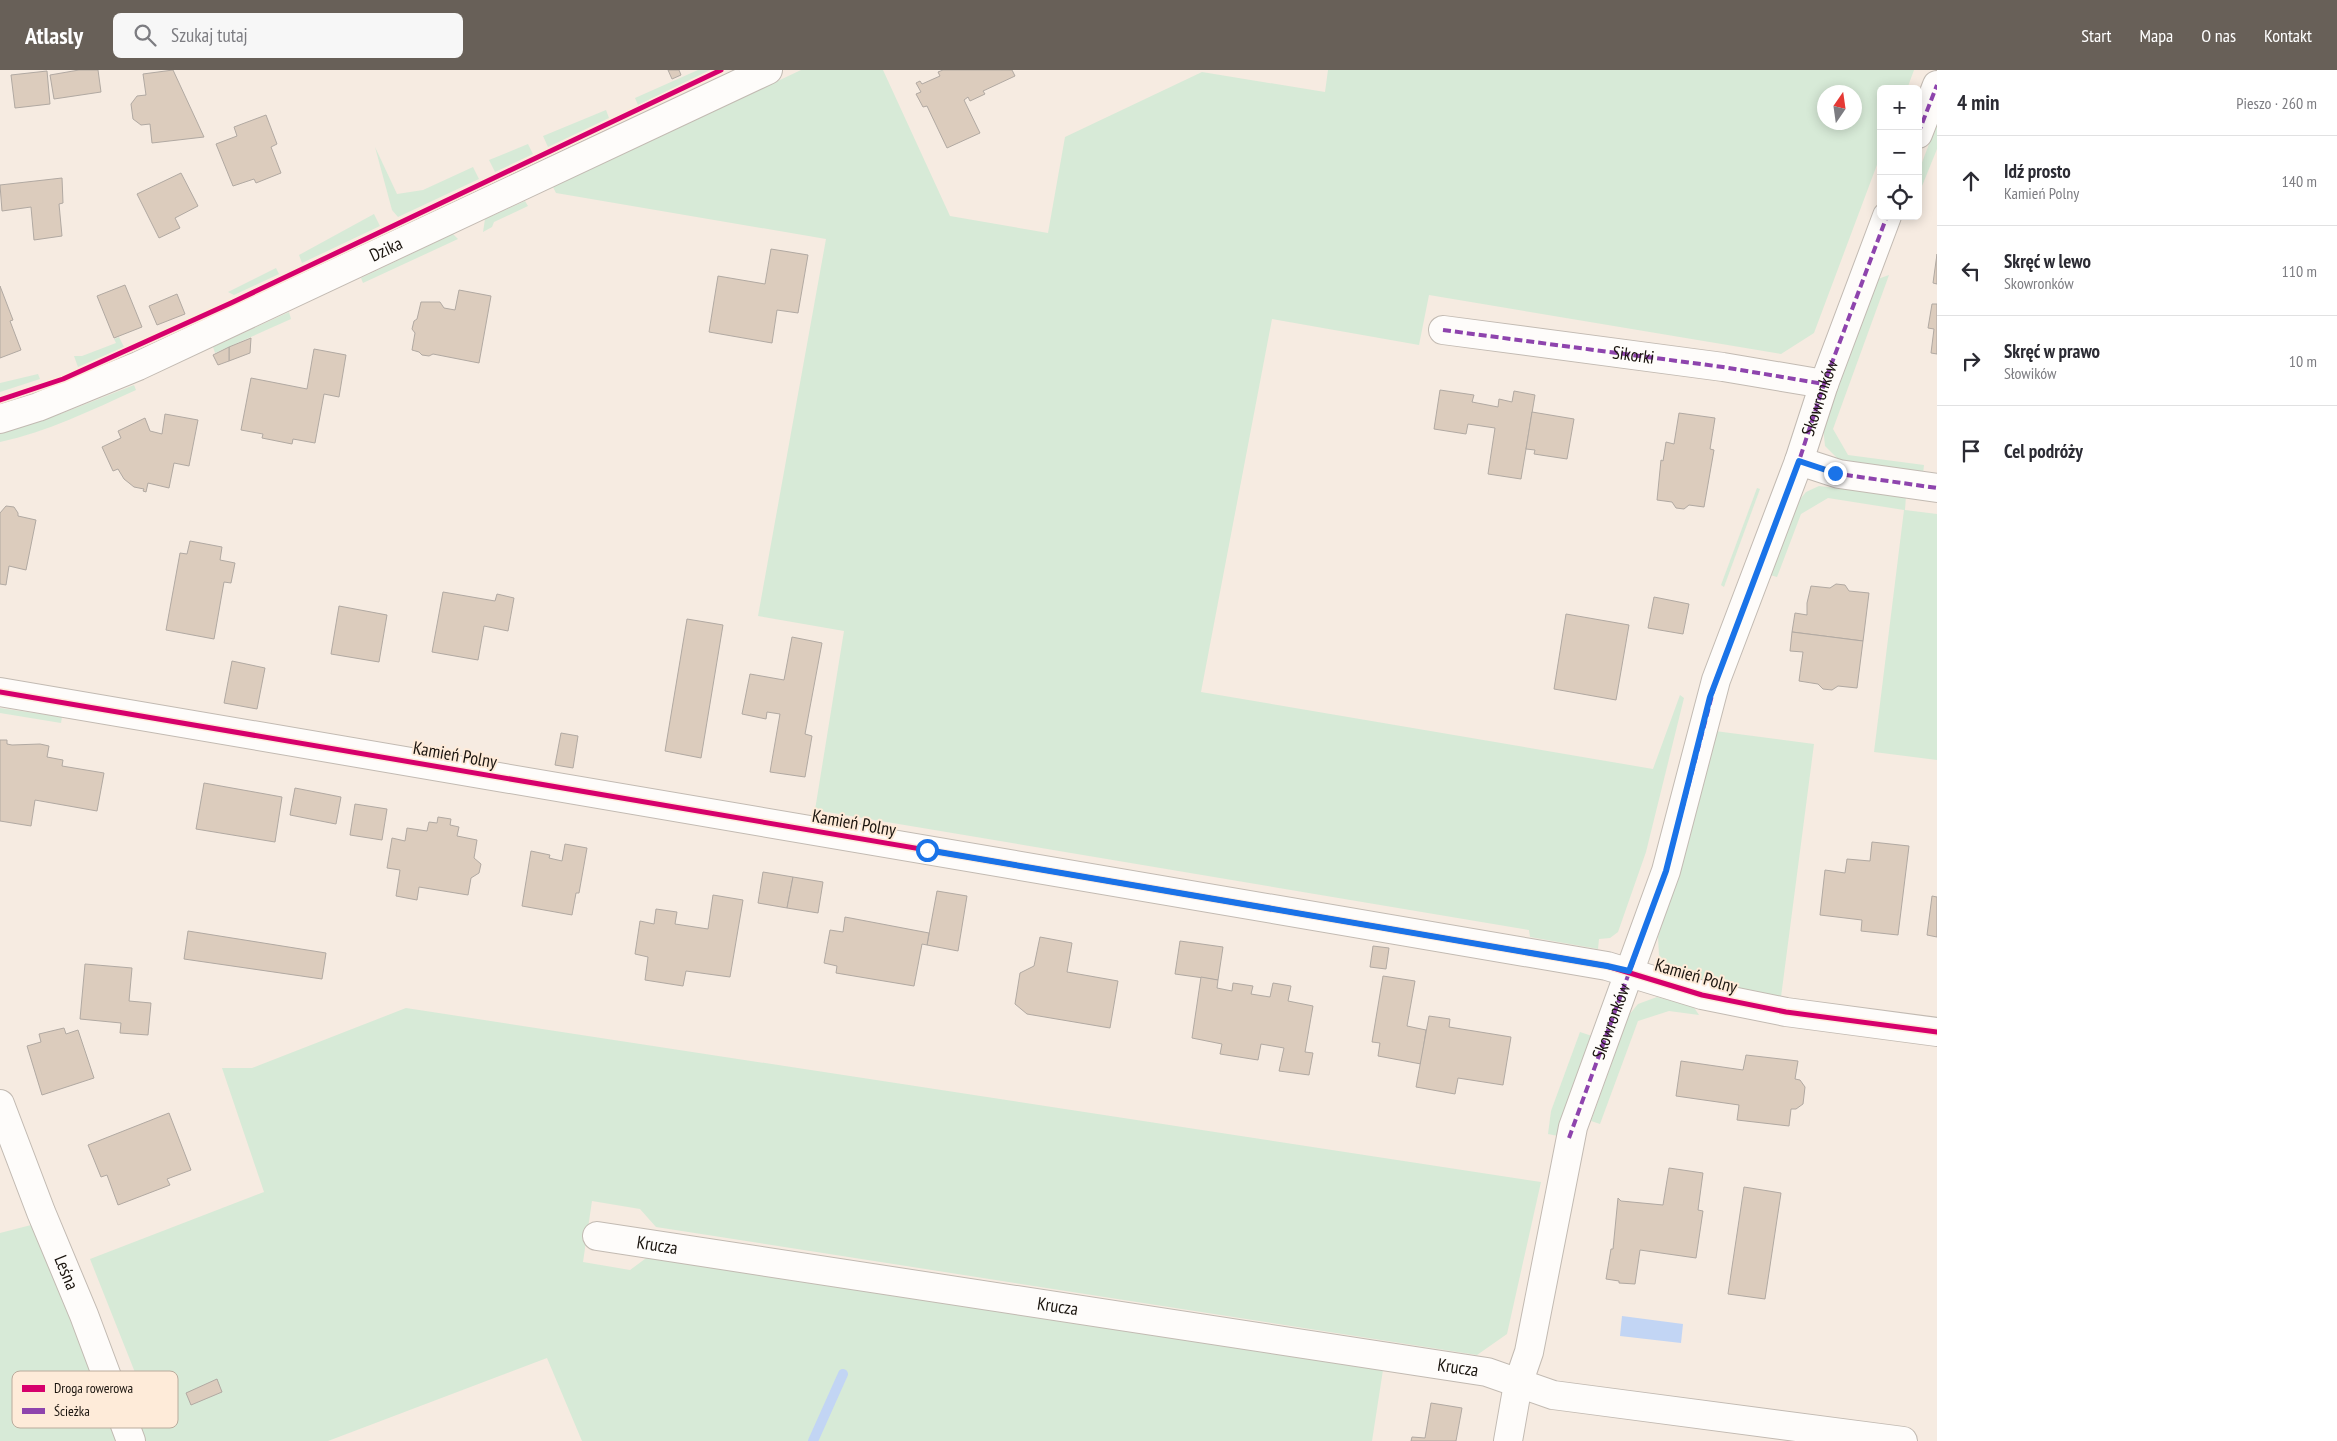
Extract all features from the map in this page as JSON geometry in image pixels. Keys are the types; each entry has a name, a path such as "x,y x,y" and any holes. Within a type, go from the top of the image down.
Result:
{"street":[{"name":"Dzika","path":"0,419 38,407 138,366 768,70"},
{"path":"1920,130 1937,85"},
{"name":"Skowronków","path":"1508,1441 1518,1384 1529,1352 1570,1138 1666,871 1713,688 1799,461 1824,384 1886,220"},
{"name":"Sikorki","path":"1443,330 1723,366 1824,384"},
{"path":"1799,461 1839,474 1937,488"},
{"name":"Kamień Polny","path":"0,692 1170,890 1629,971 1694,993 1786,1012 1937,1032"},
{"name":"Leśna","path":"0,1104 104,1371"},
{"name":"Krucza","path":"597,1236 1487,1372 1553,1395 1902,1441"},
{"name":"Leśna","path":"125,1428 130,1441"}],"green space":[{"path":"698,70 710,70 638,105 635,98"},
{"path":"801,70 883,70 950,216 1048,233 1065,137 1202,72 1325,92 1328,70 1914,70 1908,85 1877,85 1877,165 1814,333 1781,354 1429,295 1419,345 1272,319 1201,692 1653,769 1680,695 1684,698 1646,852 1618,932 1610,938 1599,939 1598,949 1530,937 1529,930 815,810 844,631 758,616 826,239 556,193 553,187"},
{"path":"606,110 609,118 548,147 543,136"},
{"path":"1937,123 1937,149 1922,186 1922,162"},
{"path":"528,144 533,154 495,172 489,160"},
{"path":"375,147 397,194 423,190 473,167 479,179 398,217 392,210"},
{"path":"525,201 528,206 494,222 492,227 483,232 485,219"},
{"path":"374,214 380,226 302,263 299,255"},
{"path":"453,234 458,239 363,283 361,278"},
{"path":"276,268 279,274 234,295 228,292"},
{"path":"1889,275 1833,429 1848,455 1924,465 1923,474 1841,462 1825,446 1823,426 1878,279"},
{"path":"289,312 291,319 215,353 213,347"},
{"path":"119,337 124,347 78,367 74,356 82,356 116,343 114,339"},
{"path":"38,374 40,379 0,392 0,383"},
{"path":"134,385 136,390 86,413 18,438 0,442 0,434 63,413"},
{"path":"1819,486 1906,496 1905,510 1937,514 1937,760 1874,752 1904,510 1828,498 1801,514 1777,577 1770,575 1796,504 1806,492"},
{"path":"1757,488 1760,489 1724,587 1721,585"},
{"path":"0,708 62,717 61,723 0,713"},
{"path":"1715,731 1814,744 1781,997 1675,974 1659,955 1658,937 1693,825"},
{"path":"1657,997 1693,1006 1699,1015 1669,1011 1638,1021 1600,1124 1591,1121 1629,1015 1638,1004"},
{"path":"406,1008 1541,1182 1507,1334 1477,1355 656,1227 640,1209 592,1201 583,1262 630,1270 649,1256 1383,1370 1372,1441 582,1441 547,1358 328,1441 144,1441 140,1428 178,1428 178,1371 134,1371 90,1259 264,1192 222,1068 252,1068"},
{"path":"1580,1032 1592,1036 1558,1136 1548,1134 1551,1111"},
{"path":"35,1224 93,1371 12,1371 12,1428 115,1428 120,1441 0,1441 0,1233"}],"water":[{"path":"1622,1316 1683,1324 1681,1343 1620,1336"}],"building":[{"path":"79,70 98,70 101,92 54,99 50,75"},
{"path":"173,70 204,137 152,143 150,124 141,125 133,119 131,104 137,96 146,95 143,74"},
{"path":"668,70 679,70 681,75 672,79"},
{"path":"943,70 1012,70 1015,76 983,91 985,94 970,101 968,97 964,100 980,133 947,148 927,106 923,107 916,94 921,92 916,83 920,81 922,84 940,76 938,72"},
{"path":"47,71 50,104 15,108 11,75"},
{"path":"266,115 277,144 271,147 281,173 256,183 254,179 233,186 216,144 237,136 234,127"},
{"path":"181,173 198,206 175,218 180,228 159,238 137,194"},
{"path":"62,178 63,203 59,204 62,236 34,240 31,207 2,211 0,185"},
{"path":"771,249 808,255 798,313 777,310 772,343 709,332 718,276 765,284"},
{"path":"1937,254 1937,284 1933,283"},
{"path":"125,285 142,327 114,338 97,296"},
{"path":"0,286 13,320 10,321 21,350 0,358"},
{"path":"459,290 491,296 479,363 433,354 429,356 422,355 412,350 415,333 412,329 414,321 417,319 421,302 440,302 444,308 455,310"},
{"path":"177,294 185,314 157,325 149,306"},
{"path":"1932,304 1937,304 1937,354 1931,353 1934,329 1928,328"},
{"path":"251,338 250,353 229,361 229,347"},
{"path":"229,347 229,361 218,365 213,355"},
{"path":"314,349 346,355 339,397 324,394 315,443 293,439 292,444 262,438 263,434 241,430 251,378 307,389"},
{"path":"1440,390 1474,395 1472,402 1498,407 1499,399 1512,402 1514,391 1535,395 1521,479 1488,474 1495,428 1468,424 1466,434 1434,429"},
{"path":"1532,412 1574,419 1567,459 1534,454 1535,450 1526,449"},
{"path":"1679,413 1715,418 1710,449 1714,450 1704,507 1689,505 1684,509 1676,508 1672,502 1657,500 1661,460 1663,461 1666,442 1674,444"},
{"path":"165,414 198,420 189,466 174,463 169,488 148,483 146,492 143,491 144,489 134,487 124,479 118,469 113,471 102,447 121,438 118,431 145,418 150,431 162,434"},
{"path":"6,506 14,507 18,516 36,520 26,570 9,566 6,585 0,584 0,513"},
{"path":"190,541 222,547 220,560 235,563 231,583 224,582 214,639 166,630 180,553 187,554"},
{"path":"1836,584 1845,585 1849,591 1869,593 1863,641 1792,632 1795,613 1807,615 1807,603 1811,586 1830,588"},
{"path":"443,592 495,601 497,594 514,598 508,631 484,626 478,660 432,652"},
{"path":"1654,597 1689,604 1683,634 1648,628"},
{"path":"339,606 387,615 379,662 331,654"},
{"path":"1566,614 1629,625 1616,700 1554,689"},
{"path":"687,619 723,625 701,758 665,751"},
{"path":"1792,632 1863,641 1857,688 1838,686 1832,690 1823,689 1818,684 1799,681 1803,652 1790,651"},
{"path":"792,637 822,643 805,734 812,736 805,777 770,772 780,714 767,712 766,719 742,714 750,674 784,680"},
{"path":"232,661 265,668 257,709 224,703"},
{"path":"561,733 578,736 573,768 555,765"},
{"path":"0,740 7,740 7,744 12,745 40,744 49,746 47,757 63,760 62,766 104,773 97,811 35,800 31,826 0,821"},
{"path":"204,783 282,797 275,842 196,829"},
{"path":"295,788 341,797 336,824 290,815"},
{"path":"355,804 387,809 382,840 350,835"},
{"path":"438,817 451,819 450,825 459,827 457,836 477,840 474,858 481,864 479,873 471,878 468,895 419,887 417,900 396,896 400,870 387,868 392,838 405,841 407,828 427,831 429,822 437,823"},
{"path":"1872,842 1909,846 1898,935 1861,931 1862,920 1820,915 1825,870 1845,873 1847,859 1870,861"},
{"path":"565,844 587,848 579,893 576,893 572,915 522,906 531,851 550,855 549,858 562,861"},
{"path":"763,872 793,877 787,908 758,903"},
{"path":"793,877 823,882 818,913 787,908"},
{"path":"937,891 967,896 958,951 927,945"},
{"path":"713,895 743,900 730,977 686,971 683,986 645,980 648,957 635,954 640,921 654,924 656,909 677,912 675,924 708,929"},
{"path":"1932,896 1937,897 1937,937 1927,935"},
{"path":"845,917 929,933 927,945 922,944 914,986 836,973 837,966 824,963 830,930 843,932"},
{"path":"188,931 326,953 322,979 184,959"},
{"path":"1040,937 1072,943 1067,972 1118,981 1110,1028 1027,1014 1015,1004 1020,973 1034,966"},
{"path":"1180,941 1223,947 1218,980 1175,974"},
{"path":"1373,946 1389,948 1386,969 1370,967"},
{"path":"85,964 132,968 129,1001 151,1003 148,1035 120,1033 121,1023 80,1019"},
{"path":"1383,976 1415,981 1407,1026 1426,1030 1421,1064 1378,1056 1380,1043 1372,1042"},
{"path":"1201,977 1218,980 1217,988 1232,991 1233,983 1253,986 1251,994 1270,997 1273,983 1291,986 1288,1001 1313,1006 1305,1052 1313,1053 1309,1075 1279,1071 1284,1048 1261,1044 1258,1060 1220,1054 1222,1044 1192,1038"},
{"path":"1429,1016 1450,1019 1449,1027 1511,1037 1503,1085 1458,1078 1455,1094 1416,1087"},
{"path":"64,1028 66,1034 78,1030 94,1078 42,1095 27,1046 41,1042 39,1034"},
{"path":"1746,1055 1798,1061 1795,1079 1800,1080 1805,1087 1803,1104 1796,1109 1791,1109 1789,1126 1737,1120 1739,1105 1676,1096 1681,1061 1743,1070"},
{"path":"169,1113 191,1170 167,1179 170,1185 118,1205 107,1175 101,1177 88,1145"},
{"path":"1669,1168 1703,1173 1698,1210 1703,1211 1696,1258 1640,1250 1635,1284 1619,1283 1619,1281 1606,1279 1611,1249 1613,1249 1618,1198 1621,1201 1663,1205"},
{"path":"1744,1187 1781,1193 1765,1299 1728,1294"},
{"path":"217,1379 222,1392 191,1405 186,1393"},
{"path":"1431,1403 1462,1408 1456,1441 1411,1441 1412,1437 1425,1438"}],"waterway":[{"path":"813,1441 843,1374"}],"marked path":[{"path":"1920,130 1937,85"},
{"path":"1569,1138 1666,871 1716,680 1799,461 1824,384 1886,220"},
{"path":"1443,330 1723,367 1824,384"},
{"path":"1799,461 1839,474 1937,488"}],"cycle path":[{"path":"0,400 63,379 231,303 721,70"},
{"path":"0,692 1607,966 1702,995 1786,1012 1937,1032"}],"route":[{"path":"927,850 1151,887 1629,971 1666,871 1710,697 1799,461 1835,473"}]}
